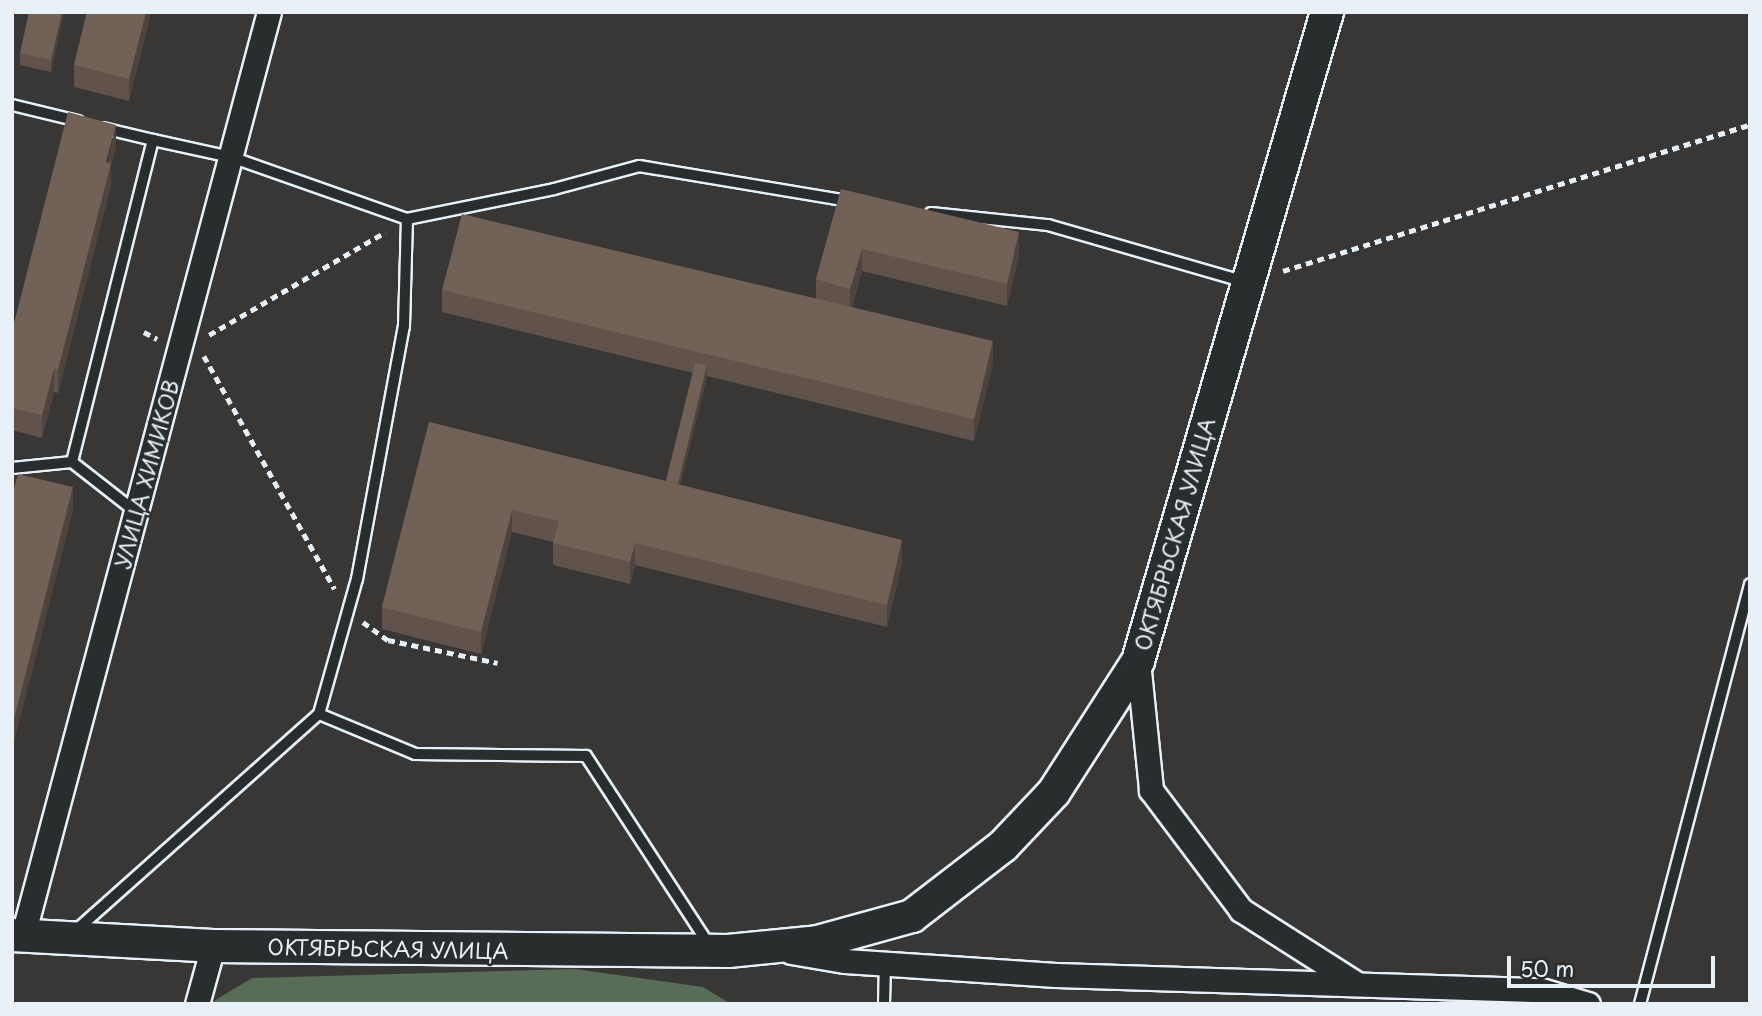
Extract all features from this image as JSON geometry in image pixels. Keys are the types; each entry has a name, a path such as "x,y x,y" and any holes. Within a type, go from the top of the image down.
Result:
{"main road":[{"name":"ОКТЯБРЬСКАЯ УЛИЦА","path":"18,935 213,946 712,951 818,942 912,916 1003,846 1054,792 1138,662 1246,282 1327,12"}],"street":[{"name":"УЛИЦА ХИМИКОВ","path":"18,935 136,512 269,12"},
{"path":"1138,662 1151,790 1241,910 1354,982"},
{"path":"197,1004 213,946"},
{"name":"ОКТЯБРЬСКАЯ УЛИЦА","path":"764,947 885,963 1056,975 1354,982 1541,990 1588,1004"}],"lane":[{"path":"12,105 230,157 407,219 554,190 639,166 868,204"},
{"path":"72,462 153,140"},
{"path":"923,212 1048,225 1246,282"},
{"path":"68,937 319,714 348,612 404,326 407,219"},
{"path":"12,468 72,462 136,512"},
{"path":"1640,1004 1750,584"},
{"path":"319,714 415,754 586,755 712,951"},
{"path":"884,1004 885,963"}],"path":[{"path":"1246,282 1750,125"},
{"path":"407,219 196,343 348,612 388,640 498,663"}],"green space":[{"path":"575,969 703,987 731,1004 209,1004 252,978"}],"building":[{"path":"29,12 62,12 51,60 20,53"},
{"path":"87,12 146,12 129,79 74,65"},
{"path":"68,112 116,125 106,162 111,163 58,370 54,369 42,415 12,408 12,331"},
{"path":"841,189 1019,232 1007,284 862,249 850,289 816,279"},
{"path":"462,214 993,341 974,419 442,290"},
{"path":"695,363 707,365 678,484 666,481"},
{"path":"429,422 902,540 887,605 635,543 630,562 553,543 559,521 512,510 481,632 382,607"},
{"path":"18,474 73,487 12,728 12,495"}]}
